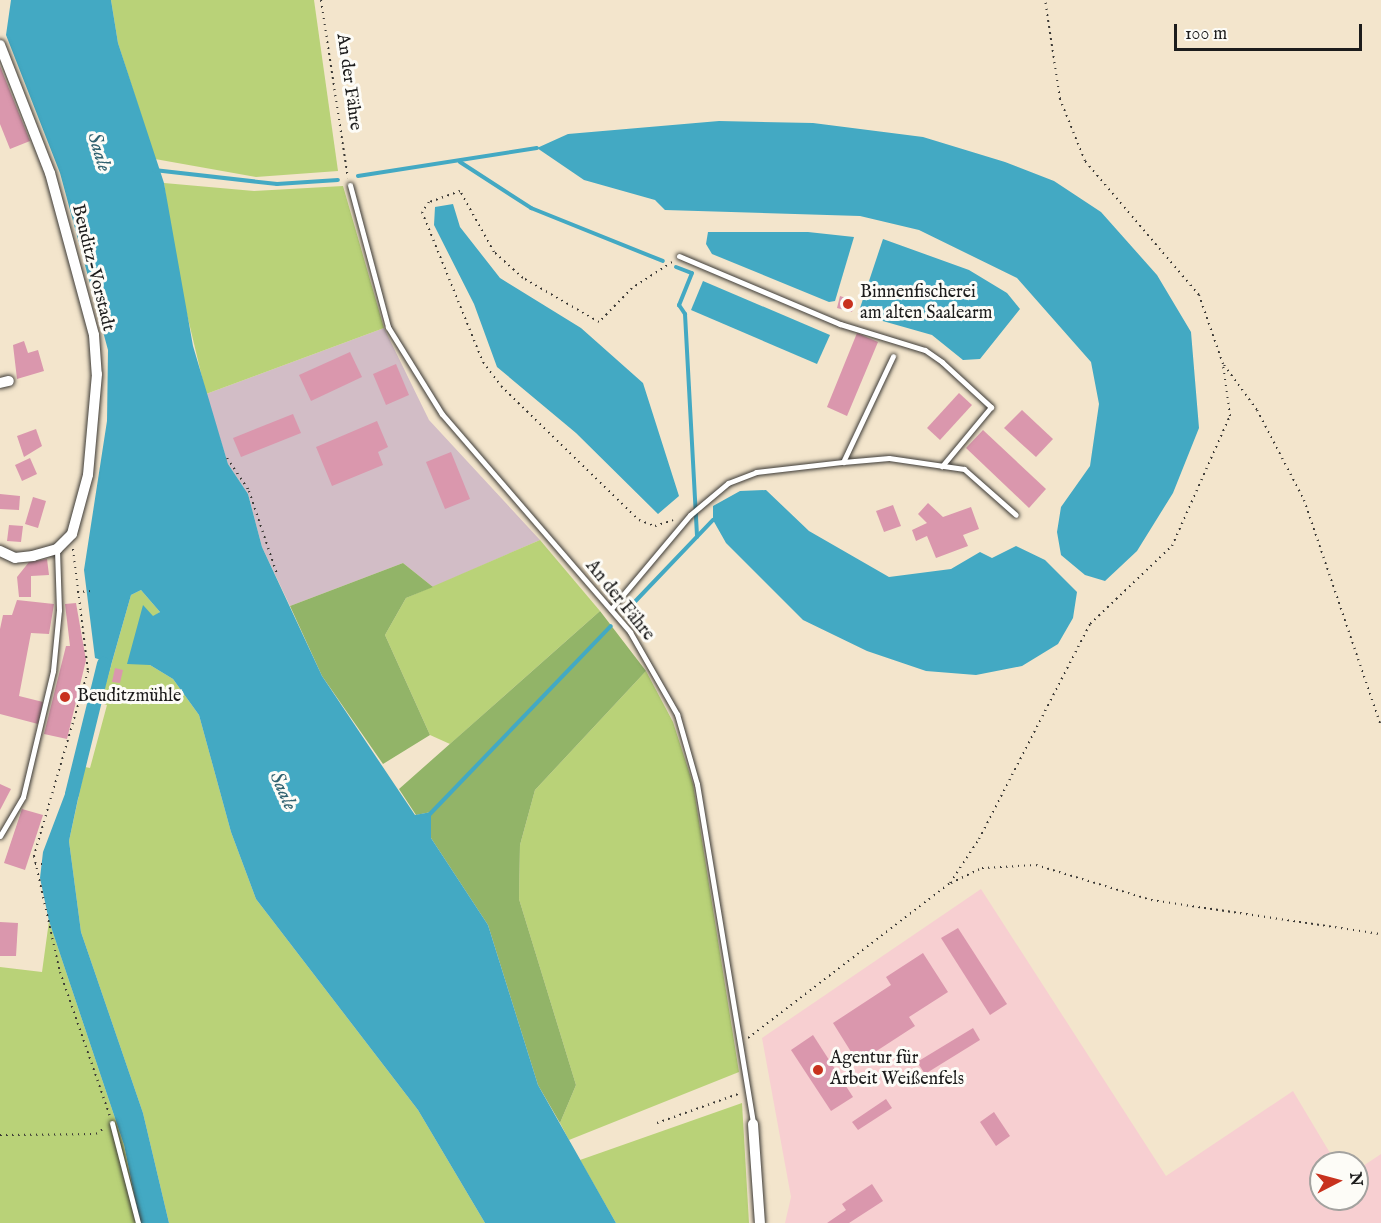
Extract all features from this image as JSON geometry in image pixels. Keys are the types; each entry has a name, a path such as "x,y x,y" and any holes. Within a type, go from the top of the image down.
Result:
{"street":[{"name":"Beuditz-Vorstadt","path":"0,45 50,173 94,334 97,413 72,534"},
{"path":"0,551 15,558 57,549 72,534"},
{"path":"753,1124 760,1223"}],"lane":[{"name":"An der Fähre","path":"350,185 388,327 442,414 611,609 677,714 697,784 743,1041 753,1124"},
{"path":"679,256 840,324 925,350 942,362 991,407 942,466"},
{"path":"843,462 893,357"},
{"path":"611,609 700,504 728,483 756,472 890,458 942,466 964,470 1016,515"},
{"path":"0,837 23,797 53,671 59,610 57,549"},
{"path":"112,1123 138,1223"}],"path":[{"name":"An der Fähre","path":"321,0 346,168"},
{"path":"950,883 979,838 1090,624 1172,546 1230,416 1223,364 1199,295 1085,161 1060,99 1045,0"},
{"path":"679,256 632,288 599,322 523,278 494,252 460,191 429,202 422,212 483,362 501,386 639,520 655,526 690,514"},
{"path":"1223,364 1257,410 1304,500 1381,726"},
{"path":"227,458 249,491 277,574"},
{"path":"0,1135 96,1134 112,1123 60,972 35,864 36,843 60,782 88,671 72,534"},
{"path":"78,592 91,591"},
{"path":"35,864 42,864"},
{"path":"743,1041 950,883 982,868 1036,865 1151,900 1381,934"},
{"path":"657,1123 749,1090"}],"shaded area":[{"path":"384,328 429,420 540,540 433,587 403,563 290,606 262,547 248,494 228,464 206,394"},
{"path":"981,889 1166,1176 1293,1091 1329,1151 1309,1151 1309,1211 1369,1211 1369,1162 1381,1154 1381,1223 785,1223 791,1197 762,1038"}],"green space":[{"path":"111,0 314,0 338,171 256,177 155,159 118,43"},
{"path":"164,183 254,191 343,186 384,328 206,394 175,264"},
{"path":"540,540 600,611 450,744 430,735 385,635 406,598"},
{"path":"403,563 433,587 406,598 385,635 430,735 383,764 322,676 290,606"},
{"path":"141,590 160,612 153,617 143,606 150,665 173,679 199,715 231,832 256,899 418,1110 485,1223 169,1223 143,1113 81,932 69,841 85,767 90,768 107,705 101,703 131,595"},
{"path":"600,611 646,671 535,790 520,845 519,899 576,1085 560,1123 538,1085 488,925 431,838 431,812 416,815 399,789"},
{"path":"646,671 673,722 693,784 739,1072 569,1140 560,1123 576,1085 519,899 520,845 535,790"},
{"path":"49,921 124,1145 140,1223 0,1223 0,967 42,972"},
{"path":"742,1103 749,1223 616,1223 580,1160"}],"water":[{"name":"Saale","path":"11,0 111,0 118,43 164,183 193,346 228,464 248,494 262,547 322,676 415,815 431,812 431,838 488,925 538,1085 616,1223 485,1223 418,1110 256,899 231,832 199,715 173,679 150,665 127,664 143,605 153,616 160,612 141,590 131,595 106,683 96,682 101,660 95,658 84,570 107,421 108,350 60,173 6,35"},
{"path":"719,121 813,123 923,137 1005,162 1054,181 1101,212 1157,275 1191,332 1199,428 1173,493 1137,551 1105,581 1085,575 1061,555 1057,532 1061,507 1090,466 1099,404 1091,362 1017,278 919,230 860,216 665,210 655,200 584,180 537,148 568,134"},
{"path":"453,204 460,227 500,278 581,328 643,383 679,496 658,514 576,433 497,367 474,304 434,225 435,207"},
{"path":"708,232 808,232 854,237 835,301 829,302 712,254 706,244"},
{"path":"883,239 969,270 1007,293 1020,309 980,359 963,360 932,335 858,314"},
{"path":"703,281 830,335 817,364 691,310"},
{"path":"766,490 809,531 889,577 951,569 980,552 992,558 1016,546 1045,560 1077,592 1073,618 1058,644 1022,666 976,675 926,671 867,651 803,620 726,543 713,520 713,506 740,491"},
{"path":"71,778 82,780 69,841 81,932 143,1113 169,1223 140,1223 124,1145 49,921 40,878 43,852"}],"building":[{"path":"0,66 30,141 10,149 0,124"},
{"path":"840,296 855,301 852,312 837,308"},
{"path":"857,333 878,342 847,416 827,407"},
{"path":"24,341 28,353 38,350 44,371 17,379 13,345"},
{"path":"350,352 362,377 311,401 299,375"},
{"path":"396,364 409,395 386,405 373,374"},
{"path":"959,393 972,405 940,440 927,428"},
{"path":"1022,410 1053,439 1036,457 1004,428"},
{"path":"293,414 301,433 241,457 233,438"},
{"path":"377,421 388,447 378,452 383,465 332,486 316,447"},
{"path":"36,429 42,446 24,457 17,436"},
{"path":"983,430 1046,489 1029,508 966,448"},
{"path":"451,452 470,499 445,509 426,462"},
{"path":"30,458 37,474 22,481 15,465"},
{"path":"0,494 20,496 19,510 0,509"},
{"path":"33,497 46,501 38,528 25,524"},
{"path":"928,503 943,517 971,507 979,529 963,535 968,546 936,558 927,536 916,541 912,530 927,523 918,514"},
{"path":"893,505 901,526 884,532 876,511"},
{"path":"9,525 23,526 21,542 7,541"},
{"path":"47,559 49,575 31,576 31,597 19,597 17,577 29,562"},
{"path":"17,600 54,604 49,634 31,633 19,696 43,702 38,724 0,714 0,629 3,615 12,615"},
{"name":"Beuditzmühle","path":"76,603 86,660 67,739 44,734 66,646 70,646 65,604"},
{"path":"115,668 123,670 120,683 112,682"},
{"path":"0,784 11,789 0,810"},
{"path":"22,809 43,815 25,870 4,863"},
{"path":"0,922 18,923 16,956 0,956"},
{"path":"958,928 1007,1004 990,1015 941,938"},
{"path":"923,953 948,992 909,1017 915,1026 858,1063 833,1023 891,985 886,977"},
{"path":"973,1028 980,1040 925,1074 917,1062"},
{"path":"813,1035 853,1097 831,1111 791,1050"},
{"path":"886,1099 892,1108 858,1130 852,1122"},
{"path":"994,1112 1010,1136 996,1146 980,1122"},
{"path":"872,1184 883,1201 849,1223 827,1223 846,1210 842,1204"}],"waterway":[{"path":"358,176 537,148"},
{"path":"460,162 531,208 663,261"},
{"path":"154,170 277,184 338,180"},
{"path":"676,267 692,273 679,305 685,314 697,537"},
{"path":"626,611 713,520"},
{"path":"429,815 611,626"},
{"path":"72,794 104,664"}],"place":[{"name":"Binnenfischerei am alten Saalearm","path":"848,304"},
{"name":"Beuditzmühle","path":"65,697"},
{"name":"Agentur für Arbeit Weißenfels","path":"818,1070"}]}
